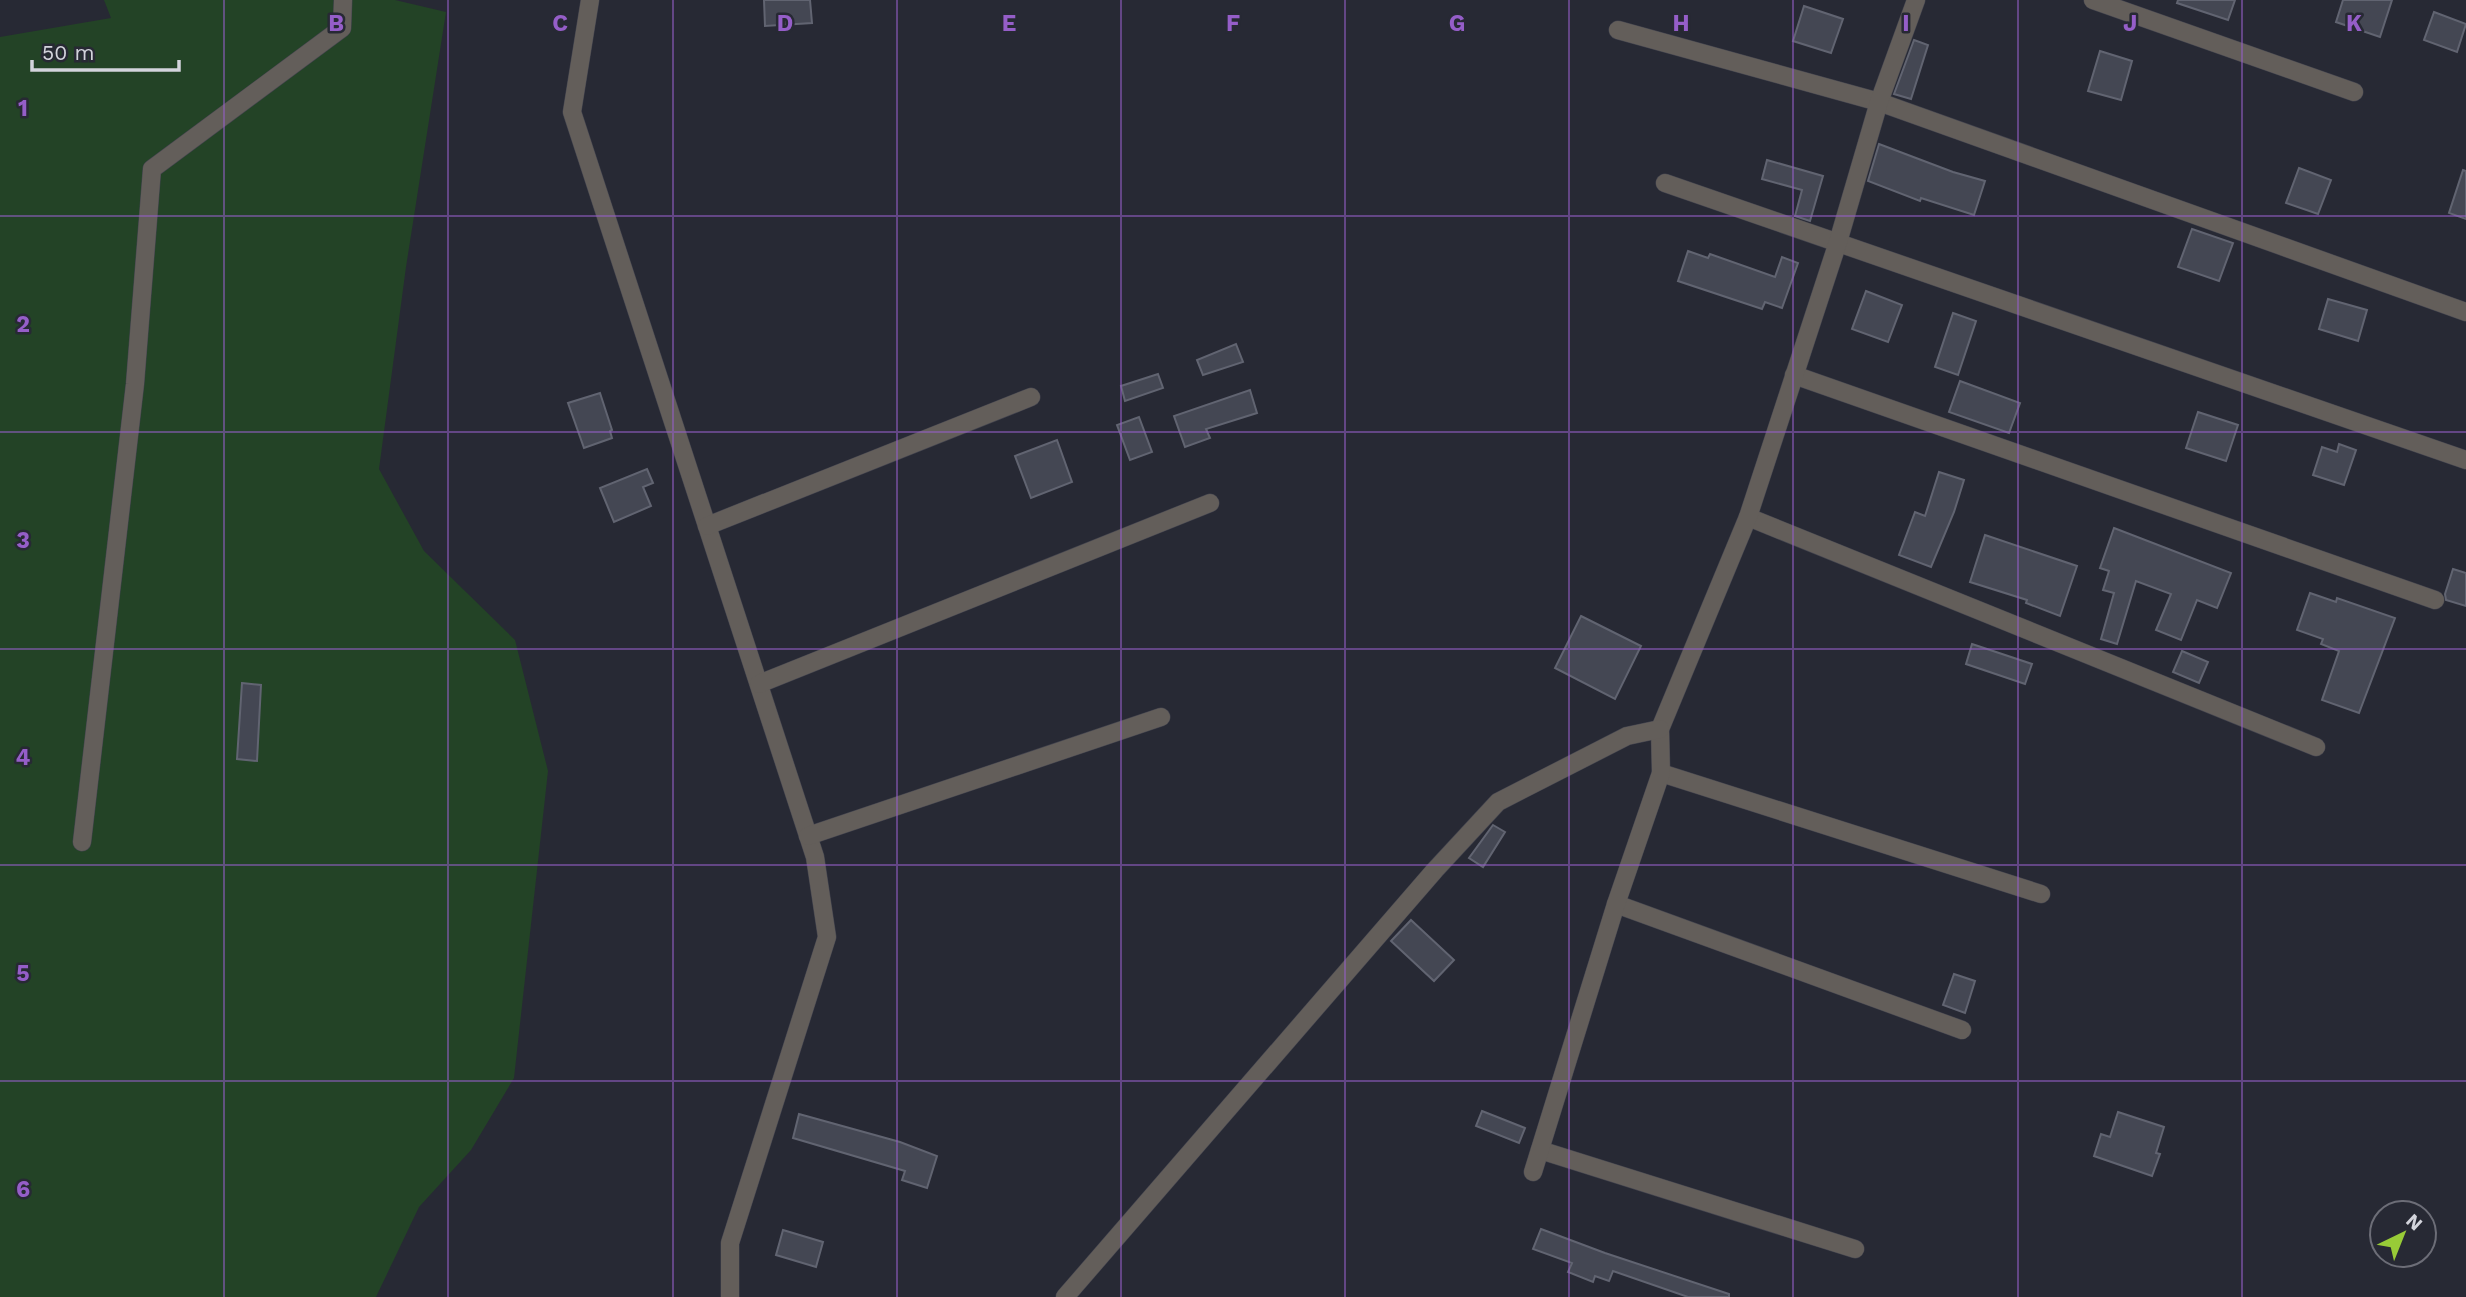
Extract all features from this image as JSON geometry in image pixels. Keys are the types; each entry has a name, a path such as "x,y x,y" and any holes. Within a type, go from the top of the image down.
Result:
{"street":[{"path":"82,842 135,384 152,169 342,28 343,0"},
{"path":"590,0 572,111 815,857 827,937 730,1243 730,1297"},
{"path":"1533,1172 1616,904 1661,773 1660,729 1748,517 1838,242 1879,102 1916,0"},
{"path":"2093,0 2354,92"},
{"path":"1618,30 1879,102 2466,312"},
{"path":"1665,183 2466,460"},
{"path":"1794,375 2435,600"},
{"path":"707,526 1031,397"},
{"path":"759,684 1210,503"},
{"path":"1748,517 2316,747"},
{"path":"808,836 1161,717"},
{"path":"1065,1297 1426,880 1498,802 1627,736 1660,729"},
{"path":"1661,773 2041,894"},
{"path":"1616,904 1962,1030"},
{"path":"1540,1150 1854,1249"}],"green space":[{"path":"104,0 395,0 446,12 406,267 379,469 424,551 515,640 548,771 514,1078 471,1150 419,1207 376,1297 0,1297 0,37 111,18"}],"building":[{"path":"764,0 810,0 812,23 765,26"},
{"path":"2178,0 2235,0 2228,20 2177,3"},
{"path":"2343,0 2392,0 2380,37 2336,22"},
{"path":"1804,6 1843,19 1831,53 1793,41"},
{"path":"2434,12 2466,24 2457,52 2424,40"},
{"path":"1914,40 1928,45 1911,99 1894,94"},
{"path":"2100,51 2132,61 2121,100 2088,91"},
{"path":"1879,144 1985,181 1974,215 1921,198 1920,201 1868,181"},
{"path":"1767,160 1823,176 1810,221 1795,216 1802,190 1762,179"},
{"path":"2299,168 2331,180 2318,214 2286,203"},
{"path":"2463,170 2466,171 2466,219 2449,213"},
{"path":"2192,229 2233,243 2219,281 2178,267"},
{"path":"1688,251 1708,258 1710,254 1775,277 1782,257 1798,263 1782,308 1765,302 1762,309 1678,281"},
{"path":"1866,291 1902,305 1888,342 1852,329"},
{"path":"2328,299 2367,310 2358,341 2319,329"},
{"path":"1953,313 1976,321 1958,375 1935,367"},
{"path":"1236,344 1243,362 1203,375 1197,360"},
{"path":"1158,374 1163,388 1125,401 1121,386"},
{"path":"1960,381 2020,403 2009,433 1949,412"},
{"path":"1250,390 1257,413 1206,429 1210,438 1185,447 1174,416"},
{"path":"600,393 612,438 584,448 568,403"},
{"path":"2198,412 2238,425 2226,461 2186,448"},
{"path":"1139,417 1152,452 1130,460 1117,425"},
{"path":"1057,440 1072,482 1031,498 1015,456"},
{"path":"2339,444 2356,450 2344,485 2313,475 2322,447 2337,452"},
{"path":"647,469 653,483 643,487 651,506 614,522 600,488"},
{"path":"1939,472 1964,480 1931,567 1899,555 1915,512 1925,516"},
{"path":"2114,528 2231,573 2217,608 2197,600 2181,640 2156,630 2171,594 2136,581 2117,644 2101,639 2114,593 2103,590 2109,571 2100,568"},
{"path":"1985,535 2077,566 2060,616 2026,603 2027,600 1970,582"},
{"path":"2453,569 2466,573 2466,606 2446,600 2445,594"},
{"path":"2310,593 2336,602 2337,598 2395,618 2359,713 2322,700 2339,651 2321,644 2323,639 2297,630"},
{"path":"1581,616 1641,646 1615,699 1555,668"},
{"path":"1972,644 2032,664 2025,684 1966,664"},
{"path":"2182,651 2208,662 2199,683 2173,672"},
{"path":"242,683 261,685 257,761 237,759"},
{"path":"1493,825 1505,832 1483,867 1469,858"},
{"path":"1411,920 1454,960 1434,981 1391,941"},
{"path":"1954,974 1975,981 1965,1013 1943,1005"},
{"path":"1482,1111 1525,1128 1519,1143 1476,1126"},
{"path":"2118,1112 2164,1127 2156,1153 2160,1154 2152,1176 2094,1156 2101,1134 2110,1137"},
{"path":"799,1114 900,1142 937,1156 927,1188 902,1180 905,1171 793,1138"},
{"path":"1541,1229 1729,1294 1729,1297 1688,1297 1613,1271 1609,1281 1595,1276 1593,1282 1568,1272 1572,1263 1533,1249"},
{"path":"783,1230 823,1242 816,1267 776,1255"}]}
